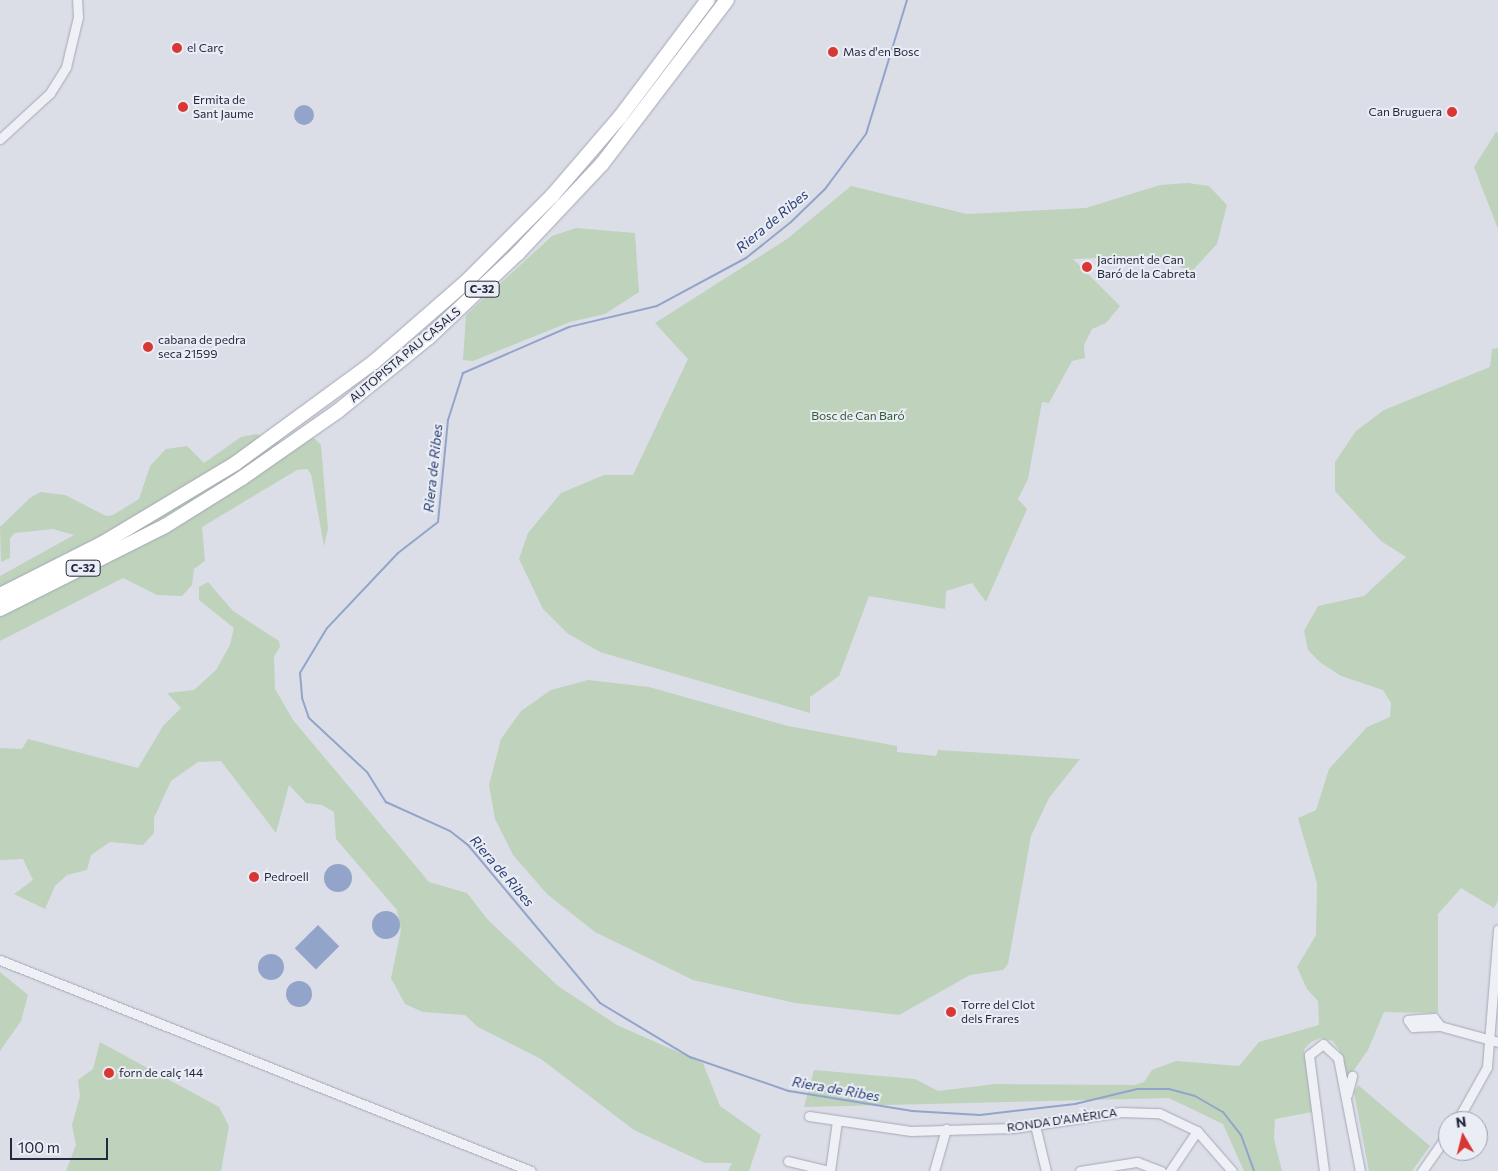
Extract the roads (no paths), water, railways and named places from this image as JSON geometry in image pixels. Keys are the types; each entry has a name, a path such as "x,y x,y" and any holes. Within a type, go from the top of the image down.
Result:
{"highway":[{"name":"AUTOPISTA PAU CASALS","path":"0,595 171,504 330,397 466,282 592,150 708,0"},
{"name":"AUTOPISTA PAU CASALS","path":"0,609 166,525 338,411 476,295 602,164 727,0"},
{"path":"0,618 166,525"},
{"path":"0,590 40,575"}],"street":[{"path":"0,139 50,93 66,67 78,0"},
{"path":"1463,1111 1481,1082 1494,1040 1498,929"},
{"path":"0,960 531,1171"},
{"path":"1440,1026 1494,1040"},
{"path":"1324,1171 1311,1050 1323,1044 1331,1048 1347,1095 1360,1171"},
{"path":"1347,1095 1352,1076"},
{"name":"RONDA D'AMÈRICA","path":"809,1116 911,1131 1035,1125 1139,1111 1159,1113 1197,1131 1232,1171"},
{"path":"788,1161 829,1171 837,1121"},
{"path":"1035,1125 1046,1171"},
{"path":"934,1171 946,1129"},
{"path":"1170,1171 1197,1131"},
{"path":"1422,1171 1438,1148"},
{"path":"1080,1171 1118,1167 1137,1162 1161,1171"}],"water":[{"path":"300,105 308,105 314,111 314,119 308,125 300,125 294,119 294,111"},
{"path":"338,864 348,868 352,878 348,888 338,892 328,888 324,878 328,868"},
{"path":"386,911 396,915 400,925 396,935 386,939 376,935 372,925 376,915"},
{"path":"318,925 339,946 316,970 295,948"},
{"path":"271,954 280,958 284,967 280,976 271,980 262,976 258,967 262,958"},
{"path":"299,981 308,985 312,994 308,1003 299,1007 290,1003 286,994 290,985"}],"waterway":[{"name":"Riera de Ribes","path":"907,0 866,134 825,189 791,222 746,258 657,306 569,327 463,373 448,420 438,522 398,553 327,628 300,673 302,698 309,718 367,772 386,802 450,831 468,845 600,1003 690,1057 789,1091 912,1111 980,1115 1075,1104 1137,1089 1169,1089 1195,1096 1223,1112 1241,1135 1254,1171"}],"place":[{"name":"el Carç","path":"177,48"},
{"name":"Mas d'en Bosc","path":"833,52"},
{"name":"Ermita de Sant Jaume","path":"183,107"},
{"name":"Can Bruguera","path":"1452,112"},
{"name":"Jaciment de Can Baró de la Cabreta","path":"1087,267"},
{"name":"cabana de pedra seca 21599","path":"148,347"},
{"name":"Pedroell","path":"254,877"},
{"name":"Torre del Clot dels Frares","path":"951,1012"},
{"name":"forn de calç 144","path":"109,1073"}],"park label":[{"name":"Bosc de Can Baró","path":"858,416"}]}
